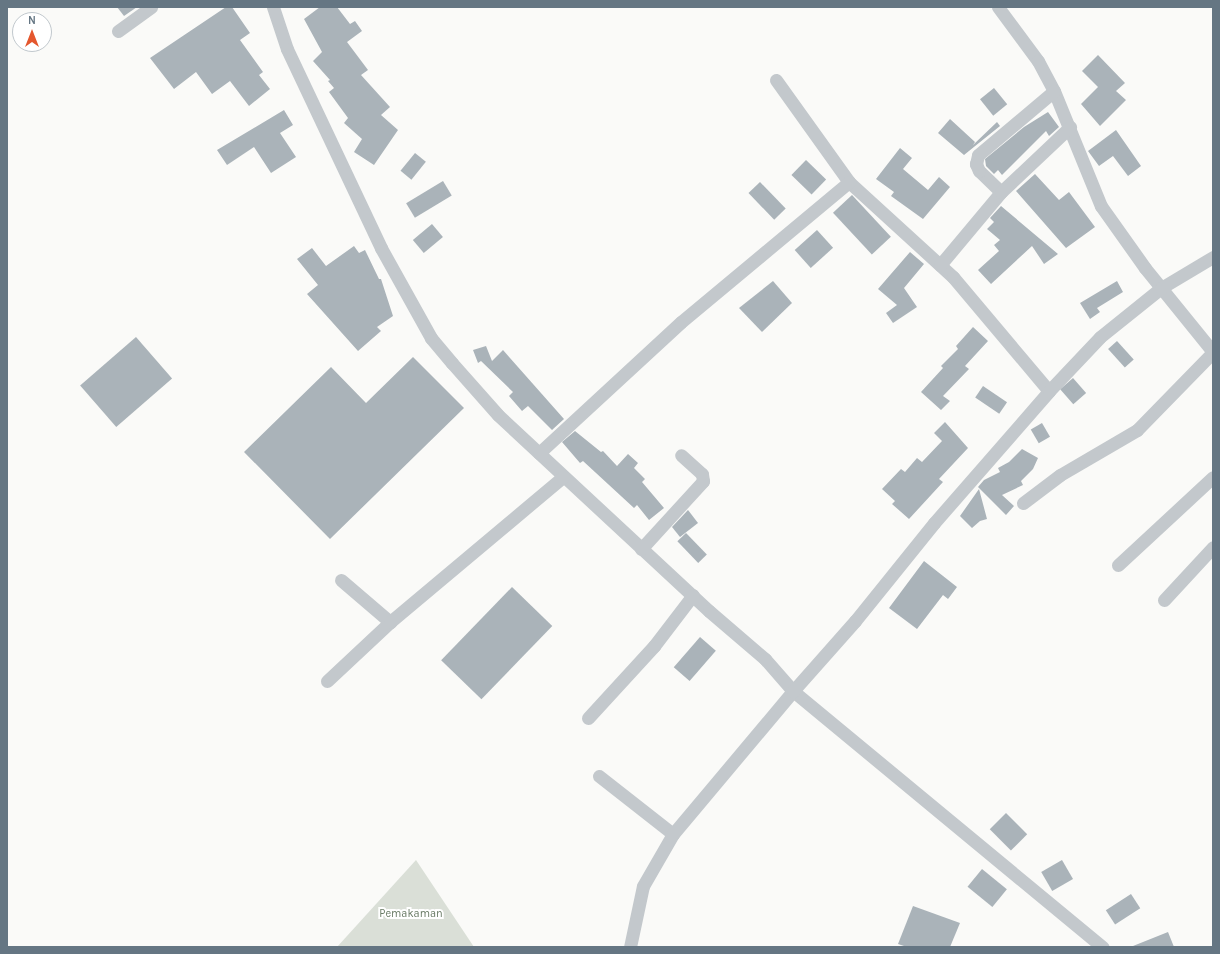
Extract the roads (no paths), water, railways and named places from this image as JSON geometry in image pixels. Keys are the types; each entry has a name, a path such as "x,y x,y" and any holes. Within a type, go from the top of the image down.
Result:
{"street":[{"path":"118,31 151,7"},
{"path":"273,7 287,49 371,229 396,278 431,338 498,415 641,549 766,659 793,691 1102,947"},
{"path":"998,7 1038,62 1054,91 1101,206 1161,288 1213,352 1138,430 1060,475 1023,503"},
{"path":"776,80 849,182 953,277 1049,391"},
{"path":"1000,192 979,171 976,164 978,156 1054,91"},
{"path":"940,265 1000,192 1070,128"},
{"path":"539,453 681,322 849,182"},
{"path":"630,947 643,886 673,834 793,691 855,621 934,523 1049,391 1100,337 1161,288 1213,257"},
{"path":"641,549 702,482 702,474 681,455"},
{"path":"327,681 390,622 564,477"},
{"path":"1118,565 1213,477"},
{"path":"1164,600 1213,547"},
{"path":"341,580 390,622"},
{"path":"588,718 654,646 693,595"},
{"path":"598,776 673,834"}],"park label":[{"name":"Pemakaman","path":"411,914"}]}
